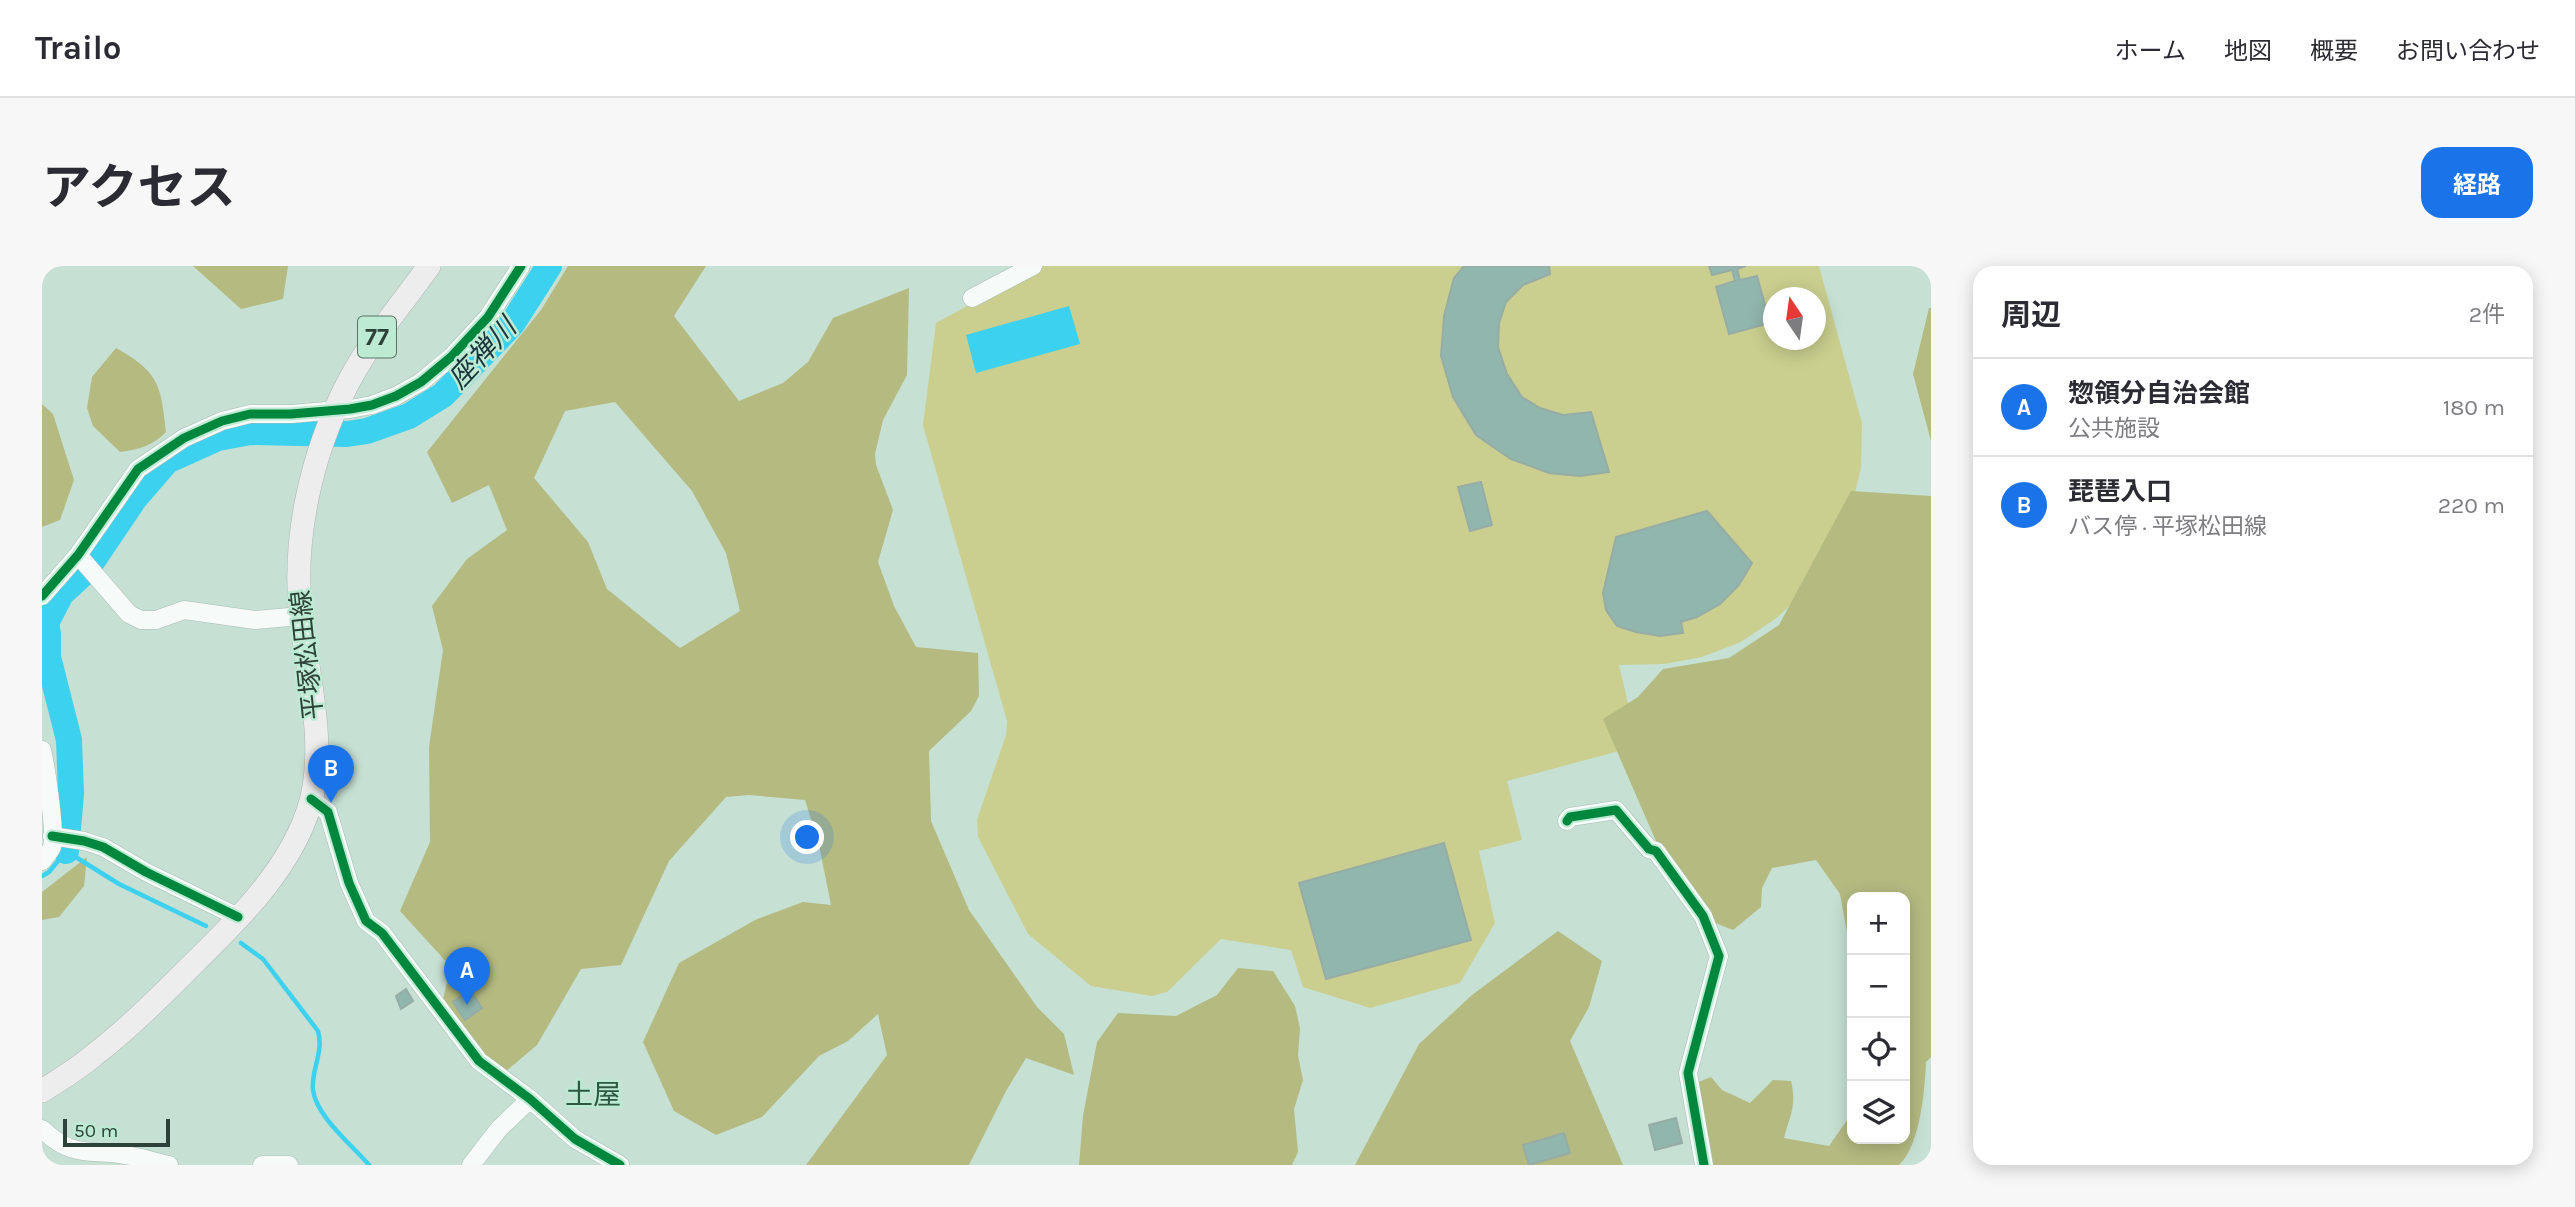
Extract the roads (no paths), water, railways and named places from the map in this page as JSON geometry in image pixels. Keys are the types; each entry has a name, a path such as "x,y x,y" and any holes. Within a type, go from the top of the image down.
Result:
{"main road":[{"name":"平塚松田線","path":"42,1091 92,1058 129,1027 238,917 263,889 291,850 312,799 317,765 299,581 302,532 308,497 320,452 348,383 367,351 429,266"}],"street":[{"path":"42,596 78,555 138,469 184,438 222,421 250,414 335,412 372,405 396,396 422,382 451,357 488,317 521,266"},
{"path":"972,298 1032,266"},
{"path":"78,555 129,614 141,620 156,620 184,610 255,620 301,616"},
{"path":"42,750 47,768 52,836 51,848 42,861"},
{"path":"312,799 328,812 349,884 366,922 382,933 480,1061 530,1099 575,1139 620,1165"},
{"path":"1567,821 1570,817 1616,810 1649,849 1656,851 1703,916 1719,956 1688,1073 1704,1165"},
{"path":"52,836 103,847 146,872 238,917"},
{"path":"471,1165 498,1130 530,1099"},
{"path":"42,1129 60,1145 74,1151 124,1155 169,1165"},
{"path":"262,1165 289,1165"}],"water":[{"path":"1069,306 1080,344 976,373 966,335"}],"waterway":[{"name":"座禅川","path":"66,851 71,794 69,740 48,657 46,623 61,594 85,572 135,498 167,461 218,438 250,432 347,434 367,431 409,416 443,395 512,324 549,266"},
{"path":"42,876 49,872 66,851 119,884 206,926"},
{"path":"241,943 263,959 318,1031 319,1047 313,1082 316,1100 336,1130 369,1165"}],"place":[{"name":"琵琶入口","path":"331,803"},
{"name":"惣領分自治会館","path":"467,1005"}],"district":[{"name":"土屋","path":"593,1094"}]}
